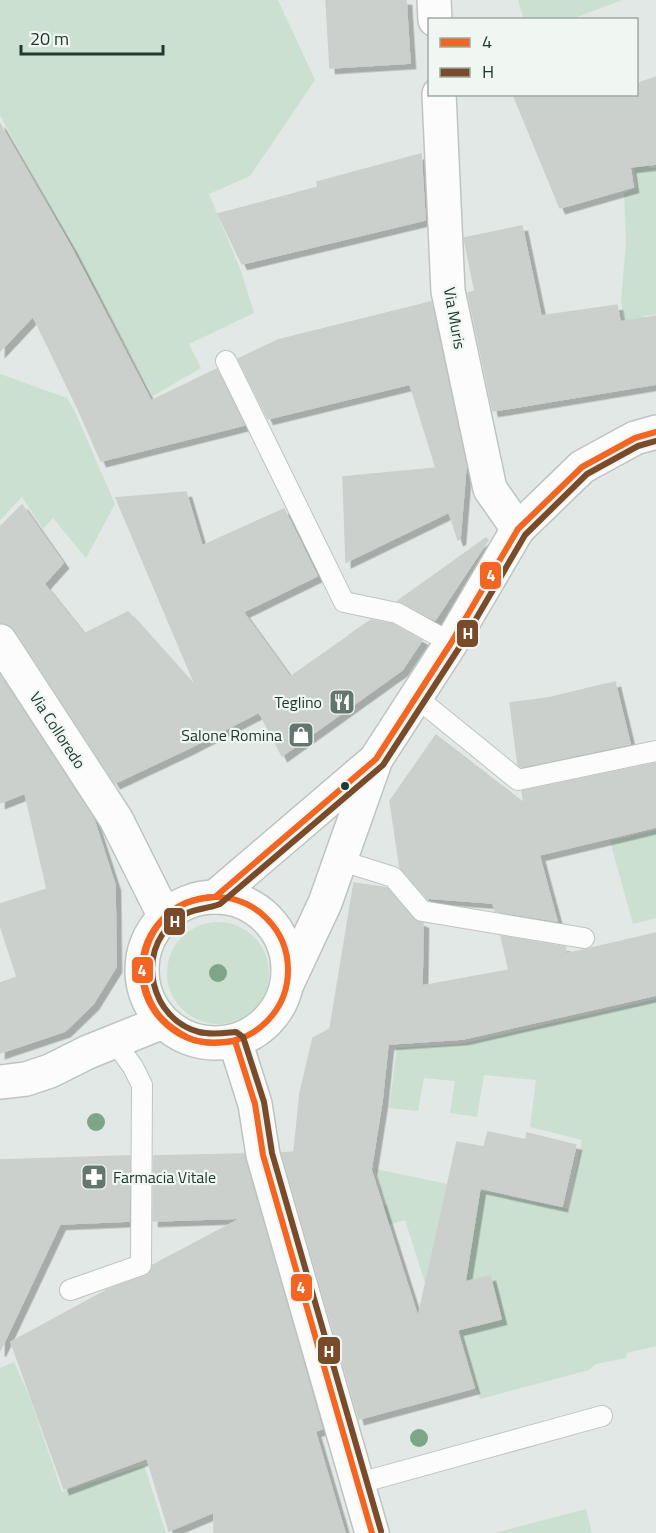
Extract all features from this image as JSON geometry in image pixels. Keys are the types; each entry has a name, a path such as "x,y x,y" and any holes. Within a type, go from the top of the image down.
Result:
{"street":[{"path":"434,0 435,18"},
{"name":"Via Muris","path":"439,96 448,291 490,489 518,530"},
{"path":"287,984 288,961 282,940 271,922 255,908 236,899 215,897 197,899 180,906 165,917 150,936 143,960 144,986 151,1004 163,1022 178,1033 196,1041 216,1043 235,1041 254,1033 268,1020 281,1003 287,984 325,903 376,759 451,644 518,530 582,467 635,438 656,432"},
{"name":"Via Colloredo","path":"0,640 116,819 165,917"},
{"path":"215,897 376,759"},
{"path":"0,1082 26,1079 50,1071 88,1052 163,1022"},
{"path":"235,1041 255,1104 263,1155 372,1533"}],"lane":[{"path":"226,361 344,602 397,613 451,644"},
{"path":"416,697 518,780 656,751"},
{"path":"339,860 393,877 422,910 584,938"},
{"path":"70,1290 141,1265 142,1085 133,1067 115,1042"},
{"path":"356,1484 602,1416"}],"green space":[{"path":"0,0 278,0 315,80 250,176 209,194 241,271 254,313 189,344 201,368 153,396 0,115"},
{"path":"518,0 622,0 575,18 523,18"},
{"path":"644,125 649,168 656,168 656,314 644,316 644,323 626,327 621,301 626,242 624,193 637,188 628,132"},
{"path":"0,374 67,398 75,412 115,504 86,558 53,518 43,529 22,497 0,520"},
{"path":"656,830 656,918 633,924 610,841"},
{"path":"218,922 238,926 254,937 265,953 269,973 265,993 254,1009 238,1020 218,1024 198,1020 182,1009 171,993 167,973 171,953 182,937 198,926"},
{"path":"656,999 656,1346 627,1353 626,1358 596,1364 589,1370 480,1399 458,1324 439,1327 405,1220 375,1229 368,1210 387,1204 375,1169 569,1209 582,1140 530,1127 536,1080 484,1075 477,1117 450,1113 455,1081 424,1078 418,1111 389,1108 397,1048 461,1044"},
{"path":"14,1362 30,1398 62,1492 144,1465 166,1533 0,1533 0,1368"},
{"path":"586,1509 592,1533 495,1533"}],"building":[{"path":"326,0 406,0 410,63 330,68"},
{"path":"656,77 656,164 630,167 633,187 560,208 514,96 638,96 638,83"},
{"path":"0,124 72,249 151,401 217,369 244,425 101,461 33,316 0,351"},
{"path":"421,154 425,220 242,264 218,214 318,187 317,182"},
{"path":"522,226 541,316 617,305 620,322 656,316 656,384 493,411 468,293 475,291 464,238"},
{"path":"431,302 466,466 460,539 458,540 449,512 346,562 343,477 436,468 410,384 268,419 238,359 278,340"},
{"path":"186,492 202,546 284,509 317,576 243,612 290,677 347,637 348,639 348,636 371,620 393,624 422,640 402,670 282,756 259,712 115,783 16,631 0,622 0,527 22,505 63,563 44,584 84,634 128,612 197,689 116,498"},
{"path":"486,538 488,540 435,620 398,601"},
{"path":"0,675 93,817 115,885 116,967 93,1004 65,1031 0,1053 0,983 17,977 0,925 0,904 47,889 25,793 0,803"},
{"path":"615,682 630,744 521,767 518,765 510,703 548,698"},
{"path":"436,735 524,803 522,791 656,763 656,827 539,855 557,921 495,911 493,903 427,898 400,868 390,801"},
{"path":"354,883 387,888 413,919 423,923 422,986 509,970 501,936 565,947 566,954 656,933 656,995 463,1039 388,1044 371,1170 418,1318 457,1142 484,1147 488,1132 526,1140 527,1133 576,1145 562,1206 480,1188 465,1282 490,1276 501,1319 457,1330 474,1388 359,1419 282,1153 294,1152 300,1093 313,1038 330,1029"},
{"path":"244,1154 322,1429 315,1431 345,1533 214,1533 214,1512 169,1531 147,1458 64,1489 11,1342 109,1289 145,1276 153,1265 242,1218 153,1221 154,1156"},
{"path":"130,1156 129,1221 60,1224 0,1351 0,1160"}],"transit line":[{"name":"4","path":"235,1041 212,1043 192,1039 174,1029 160,1016 150,1001 145,984 144,966 147,949 154,932 165,918 180,906 188,902 215,897 376,759 451,643 518,529 582,467 635,438 656,432"},
{"name":"H","path":"381,1531 272,1153 264,1102 243,1037 236,1032 213,1034 199,1032 183,1025 169,1014 154,984 152,967 155,951 162,935 180,917 220,904 383,765 459,648 525,535 587,474 638,446 656,441"},
{"name":"4","path":"215,897 243,903 266,919 282,942 288,970 282,998 266,1021 243,1037 215,1043 187,1037 164,1021 148,998 142,970 148,942 164,919 187,903 215,897"},
{"name":"4","path":"235,1041 255,1104 263,1155 372,1533"}],"place":[{"name":"Teglino","path":"342,702"},
{"name":"Salone Romina","path":"301,735"},
{"name":"Farmacia Vitale","path":"94,1177"}]}
